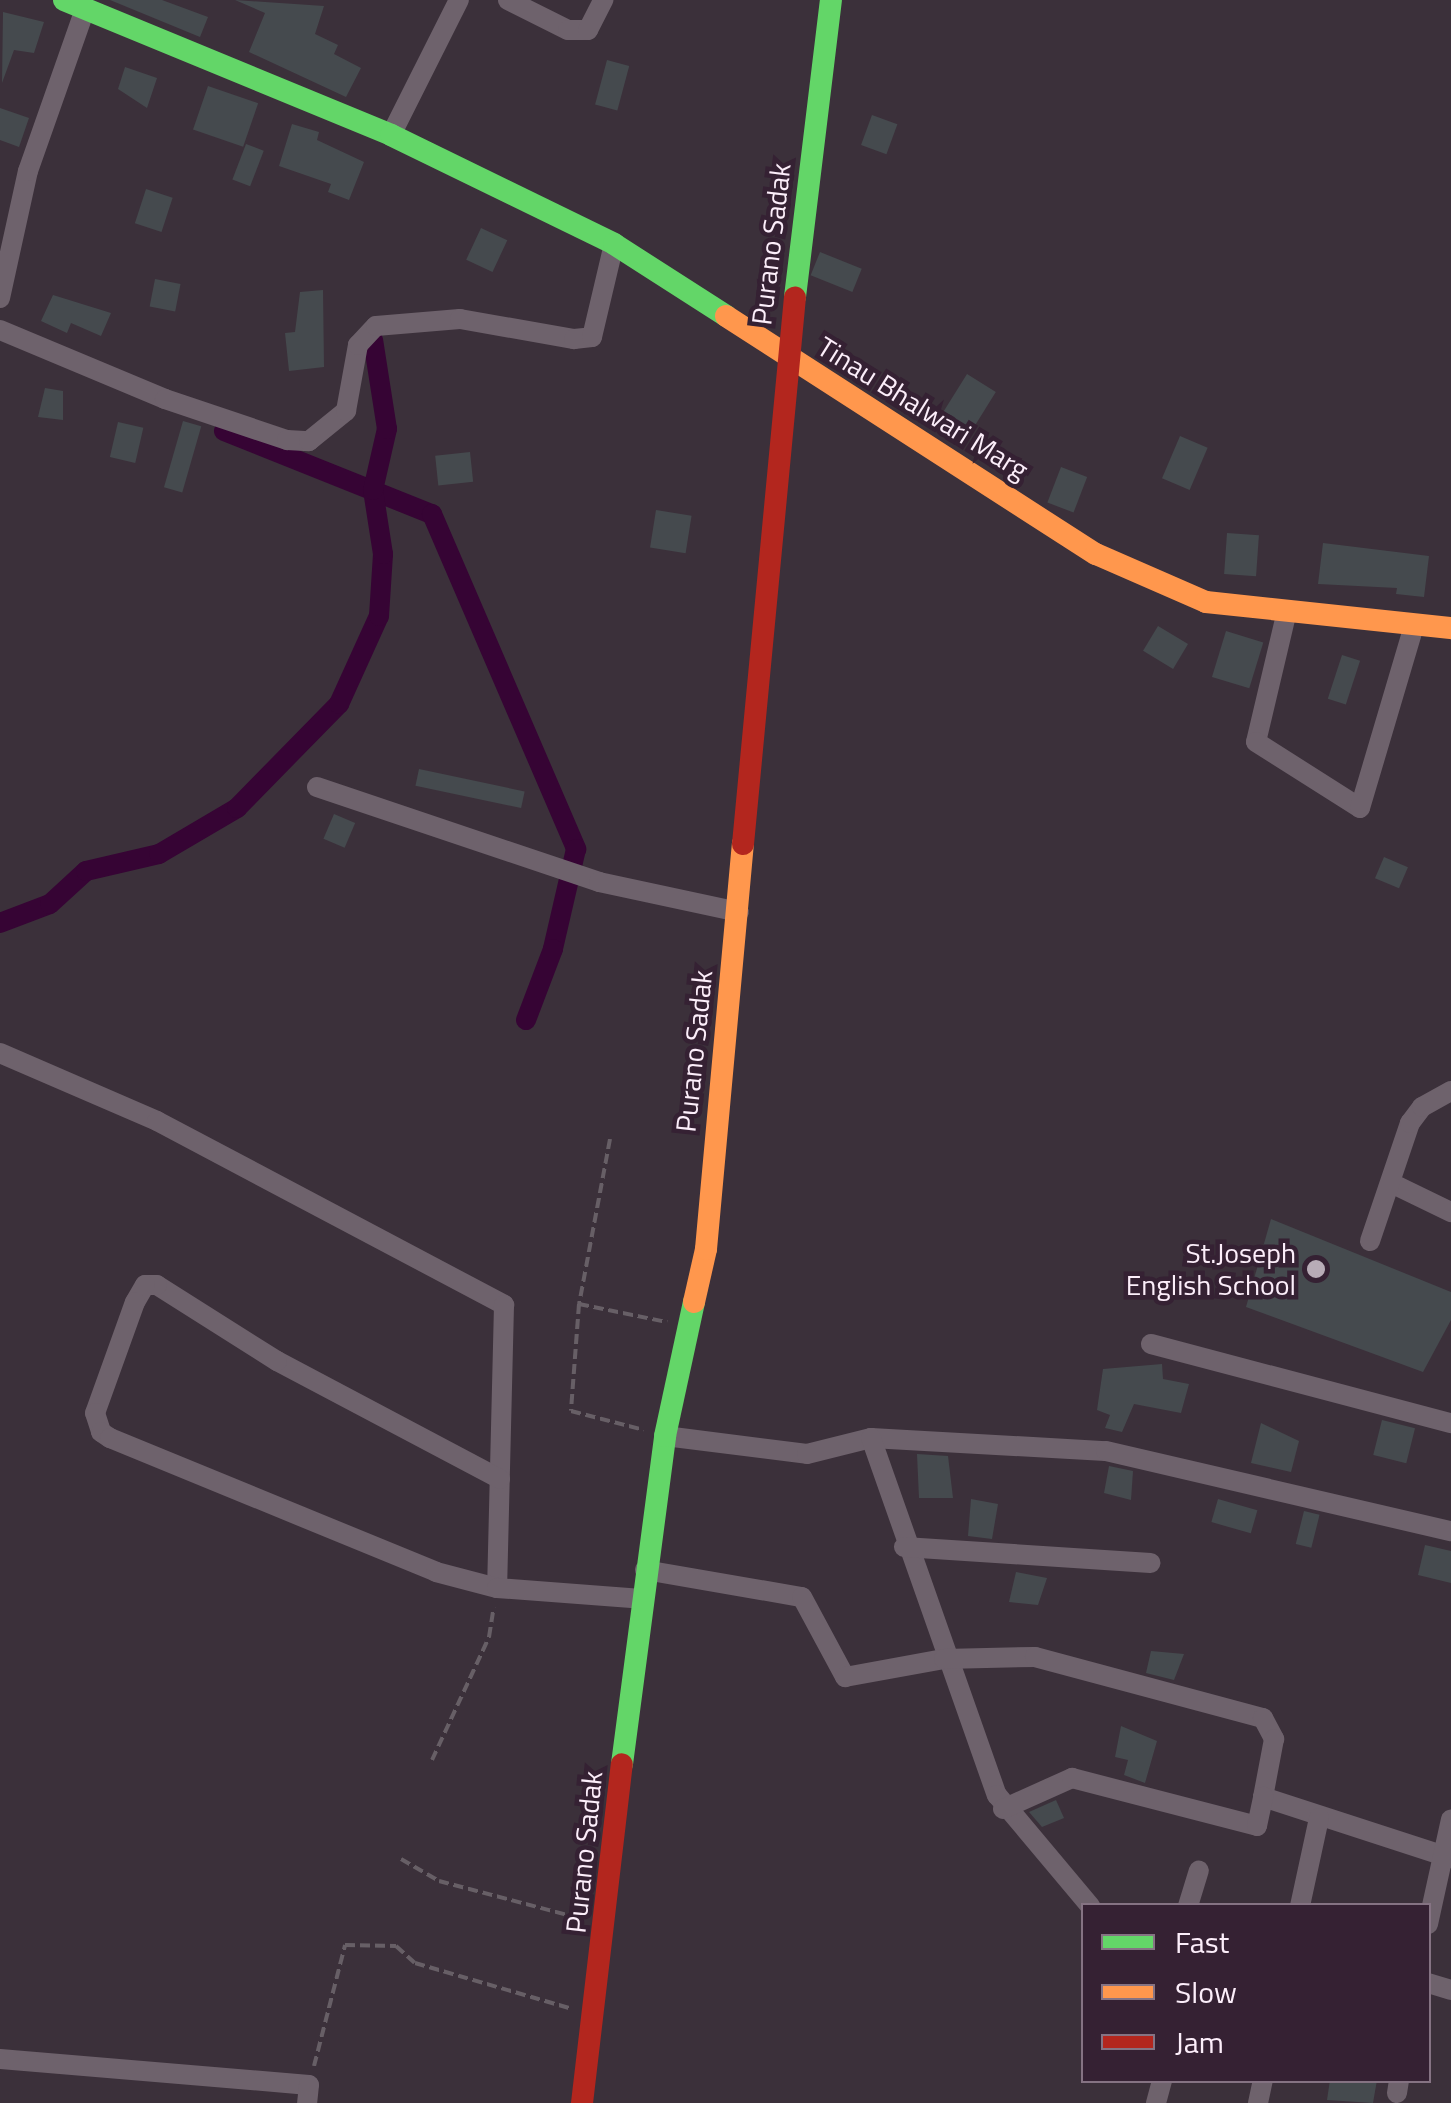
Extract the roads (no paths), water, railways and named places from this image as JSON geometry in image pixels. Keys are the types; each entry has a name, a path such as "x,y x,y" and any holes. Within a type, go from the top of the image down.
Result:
{"main road":[{"name":"Purano Sadak","path":"582,2103 665,1436 686,1326 706,1249 788,358 831,0"},
{"name":"Tinau Bhalwari Marg","path":"74,6 391,135 614,244 1096,554 1206,602 1286,615 1451,628"}],"street":[{"path":"391,135 459,0"},
{"path":"508,0 568,30 588,30 603,0"},
{"path":"0,298 28,171 74,6"},
{"path":"0,330 165,400 287,440 309,440 346,411 358,344 376,326 460,320 574,340 592,337 614,244"},
{"path":"1286,615 1256,742 1360,808 1414,626"},
{"path":"317,787 599,882 739,912"},
{"path":"0,1053 157,1120 504,1305 497,1588"},
{"path":"1370,1240 1410,1123 1422,1107 1451,1091"},
{"path":"1391,1183 1451,1212"},
{"path":"500,1479 277,1361 156,1285 144,1286 134,1302 94,1413 101,1432 142,1452 396,1558 497,1588 642,1599"},
{"path":"1151,1344 1451,1423"},
{"path":"665,1436 808,1454 872,1438 1106,1451 1451,1531"},
{"path":"872,1438 904,1547 1003,1809 1040,1841 1088,1903"},
{"path":"904,1547 1150,1563"},
{"path":"646,1570 802,1597 845,1677 944,1659 1034,1657 1264,1718 1274,1738 1257,1826 1072,1778 1003,1809"},
{"path":"1263,1797 1448,1857"},
{"path":"1301,1903 1319,1818"},
{"path":"1431,1914 1448,1857 1451,1819"},
{"path":"1189,1903 1198,1871"},
{"path":"0,2059 308,2094"}],"waterway":[{"path":"0,923 50,904 86,871 159,854 237,808 339,704 379,616 383,554 373,490 387,429 373,340"},
{"path":"224,431 432,514 576,849 553,949 526,1020"}],"place":[{"name":"St.Joseph English School","path":"1316,1269"}]}
